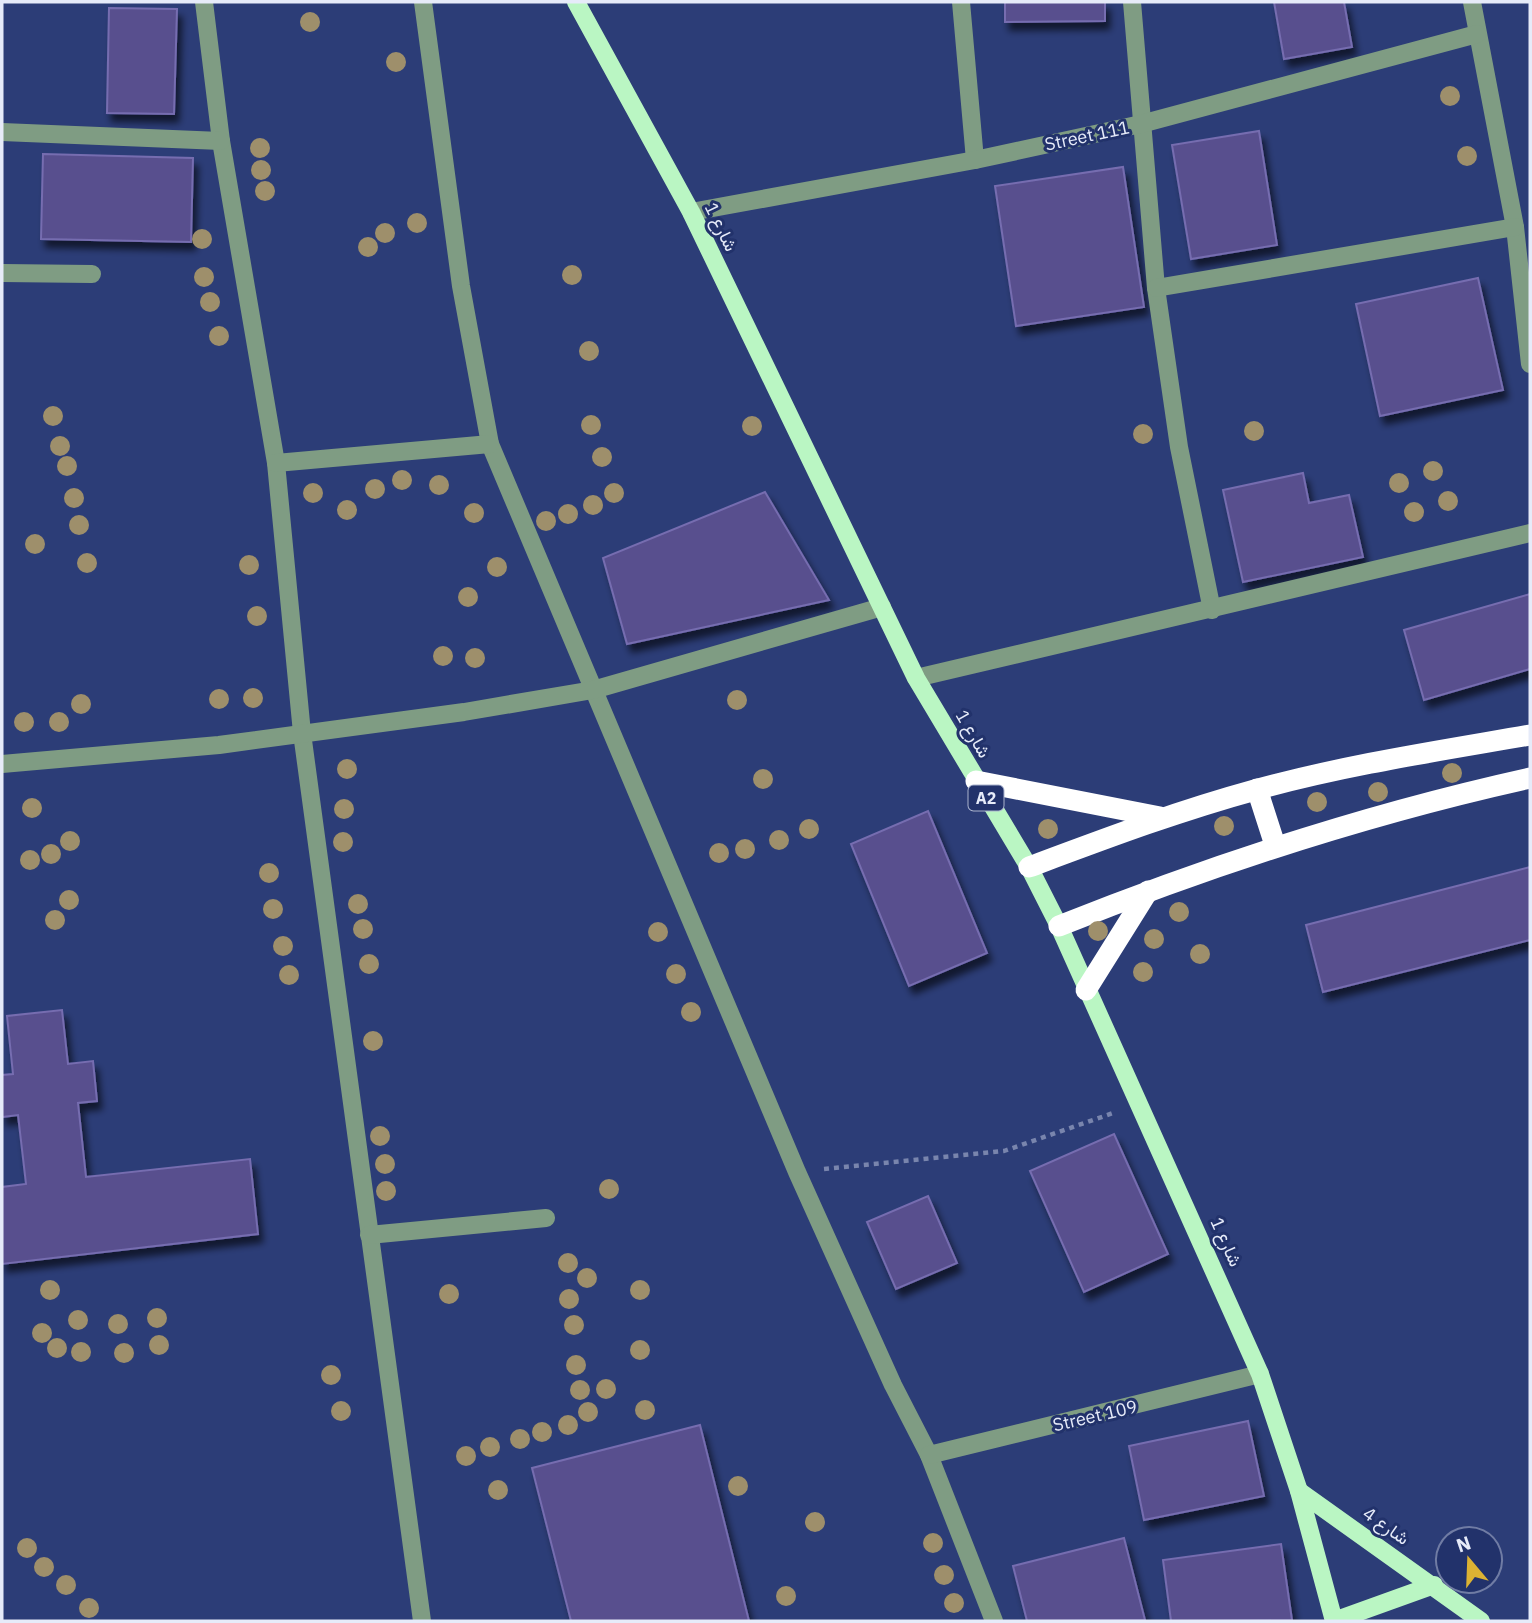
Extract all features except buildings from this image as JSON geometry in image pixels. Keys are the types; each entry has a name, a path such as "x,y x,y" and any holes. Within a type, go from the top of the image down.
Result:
{"highway":[{"path":"1029,867 1162,818 1257,789 1382,762 1530,735"},
{"path":"1059,926 1275,845 1429,800 1530,778"},
{"path":"976,782 1162,818"},
{"path":"1257,789 1275,845"},
{"path":"1086,990 1147,891"}],"main road":[{"name":"شارع 1","path":"576,2 691,212 916,678 1029,867 1059,926 1260,1374 1299,1491 1334,1621"},
{"name":"شارع 4","path":"1299,1491 1434,1585"},
{"path":"1334,1621 1434,1585"},
{"name":"شارع 4","path":"1447,1595 1481,1621"}],"street":[{"path":"204,2 221,141 276,463 302,733 422,1621"},
{"path":"423,2 461,286 490,444 797,1172 893,1385 929,1455 994,1621"},
{"path":"961,2 975,160"},
{"path":"1132,2 1156,288 1179,447 1212,610"},
{"path":"1472,2 1515,227 1530,364"},
{"name":"Street 111","path":"691,212 975,160 1141,124 1477,34"},
{"path":"2,132 221,141"},
{"path":"1156,288 1515,227"},
{"path":"2,273 92,274"},
{"path":"276,463 490,444"},
{"path":"916,678 1530,533"},
{"path":"2,764 151,752 302,733 593,690 882,607"},
{"path":"369,1235 546,1218"},
{"name":"Street 109","path":"929,1455 1260,1374"}],"path":[{"path":"797,1172 1004,1151 1140,1104"}]}
